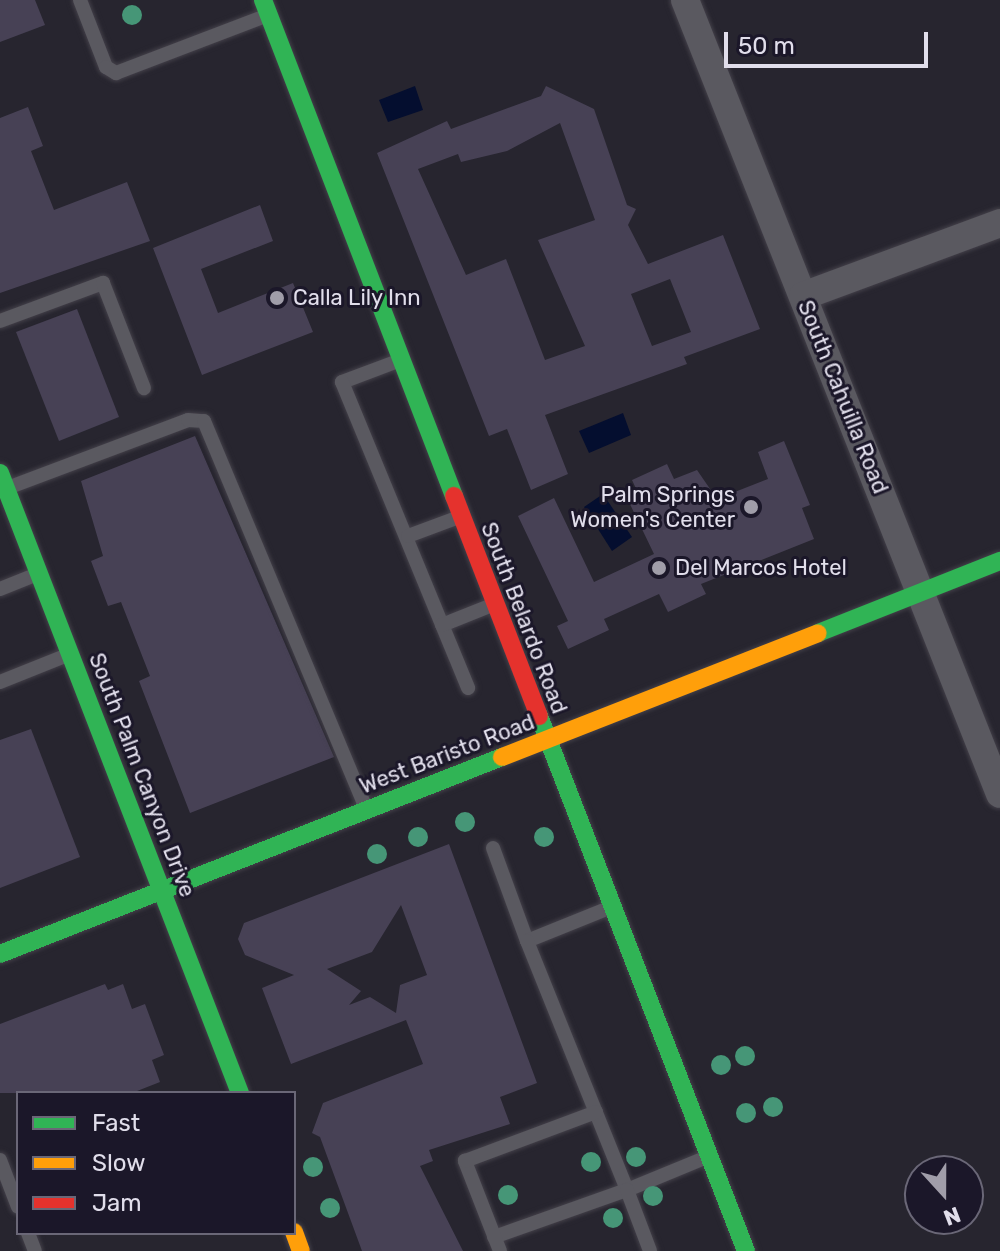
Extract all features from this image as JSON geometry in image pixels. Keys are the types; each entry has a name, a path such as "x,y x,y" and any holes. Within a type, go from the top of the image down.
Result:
{"street":[{"name":"South Cahuilla Road","path":"685,0 1000,794"},
{"name":"South Belardo Road","path":"266,7 492,605 746,1251"},
{"path":"803,296 1000,223"},
{"name":"South Palm Canyon Drive","path":"3,481 162,890 235,1091"},
{"name":"West Baristo Road","path":"0,954 1000,561"}],"lane":[{"path":"80,0 106,67 116,73 266,7"},
{"path":"0,321 103,283 144,388"},
{"path":"399,361 342,382 468,688"},
{"path":"3,481 188,420 204,421 367,810"},
{"path":"408,536 459,517"},
{"path":"0,589 39,574"},
{"path":"442,625 492,605"},
{"path":"0,682 69,655"},
{"path":"493,848 650,1251"},
{"path":"527,941 611,907"},
{"path":"596,1112 465,1161 497,1244 709,1156"},
{"path":"0,1160 12,1176 16,1197"}],"water":[{"path":"415,86 423,110 388,122 379,100"},
{"path":"623,413 631,435 589,453 579,431"},
{"path":"603,494 632,537 612,551 584,507"}],"building":[{"path":"0,0 35,0 45,25 0,42"},
{"path":"546,86 594,109 627,205 636,209 628,225 648,264 723,235 760,329 684,357 687,364 545,415 568,474 531,490 507,429 489,436 377,153 447,121 451,129 541,96","holes":["560,123 595,220 538,240 585,346 545,360 506,259 466,275 418,169 458,154 461,162 507,151","670,279 691,332 652,346 631,294"]},
{"path":"28,107 43,146 31,151 54,210 127,182 150,241 0,293 0,118"},
{"name":"Calla Lily Inn","path":"260,205 273,241 201,269 218,313 293,283 313,332 202,375 153,248"},
{"path":"77,309 119,417 59,441 16,332"},
{"path":"195,436 334,757 190,813 139,681 150,676 121,602 108,606 91,561 103,556 81,481"},
{"path":"784,441 810,505 802,508 814,539 701,584 706,594 668,612 659,594 604,619 609,630 568,649 557,626 568,621 518,516 554,498 594,582 654,554 627,498 638,493 632,480 667,464 674,479 697,470 717,499 768,479 758,452"},
{"path":"31,729 80,857 0,888 0,740"},
{"path":"449,844 537,1083 500,1097 510,1124 429,1150 433,1161 420,1166 463,1251 362,1251 320,1137 312,1133 323,1103 423,1064 406,1020 291,1064 262,988 294,975 245,955 238,939 244,923","holes":["401,905 427,975 400,985 396,1013 370,997 349,1005 361,991 327,969 372,952"]},
{"path":"105,984 108,990 123,984 132,1009 145,1004 164,1055 152,1060 160,1082 137,1091 0,1093 0,1024"}],"traffic: fast":[{"path":"263,0 454,496"},
{"path":"0,473 239,1091"},
{"path":"818,633 1000,561"},
{"path":"539,716 746,1251"},
{"path":"0,954 502,757"}],"traffic: slow":[{"path":"502,757 818,633"},
{"path":"295,1235 301,1251"}],"traffic: jam":[{"path":"454,496 539,716"}],"place":[{"name":"Calla Lily Inn","path":"277,298"},
{"name":"Palm Springs Women's Center","path":"751,507"},
{"name":"Del Marcos Hotel","path":"659,568"}]}
